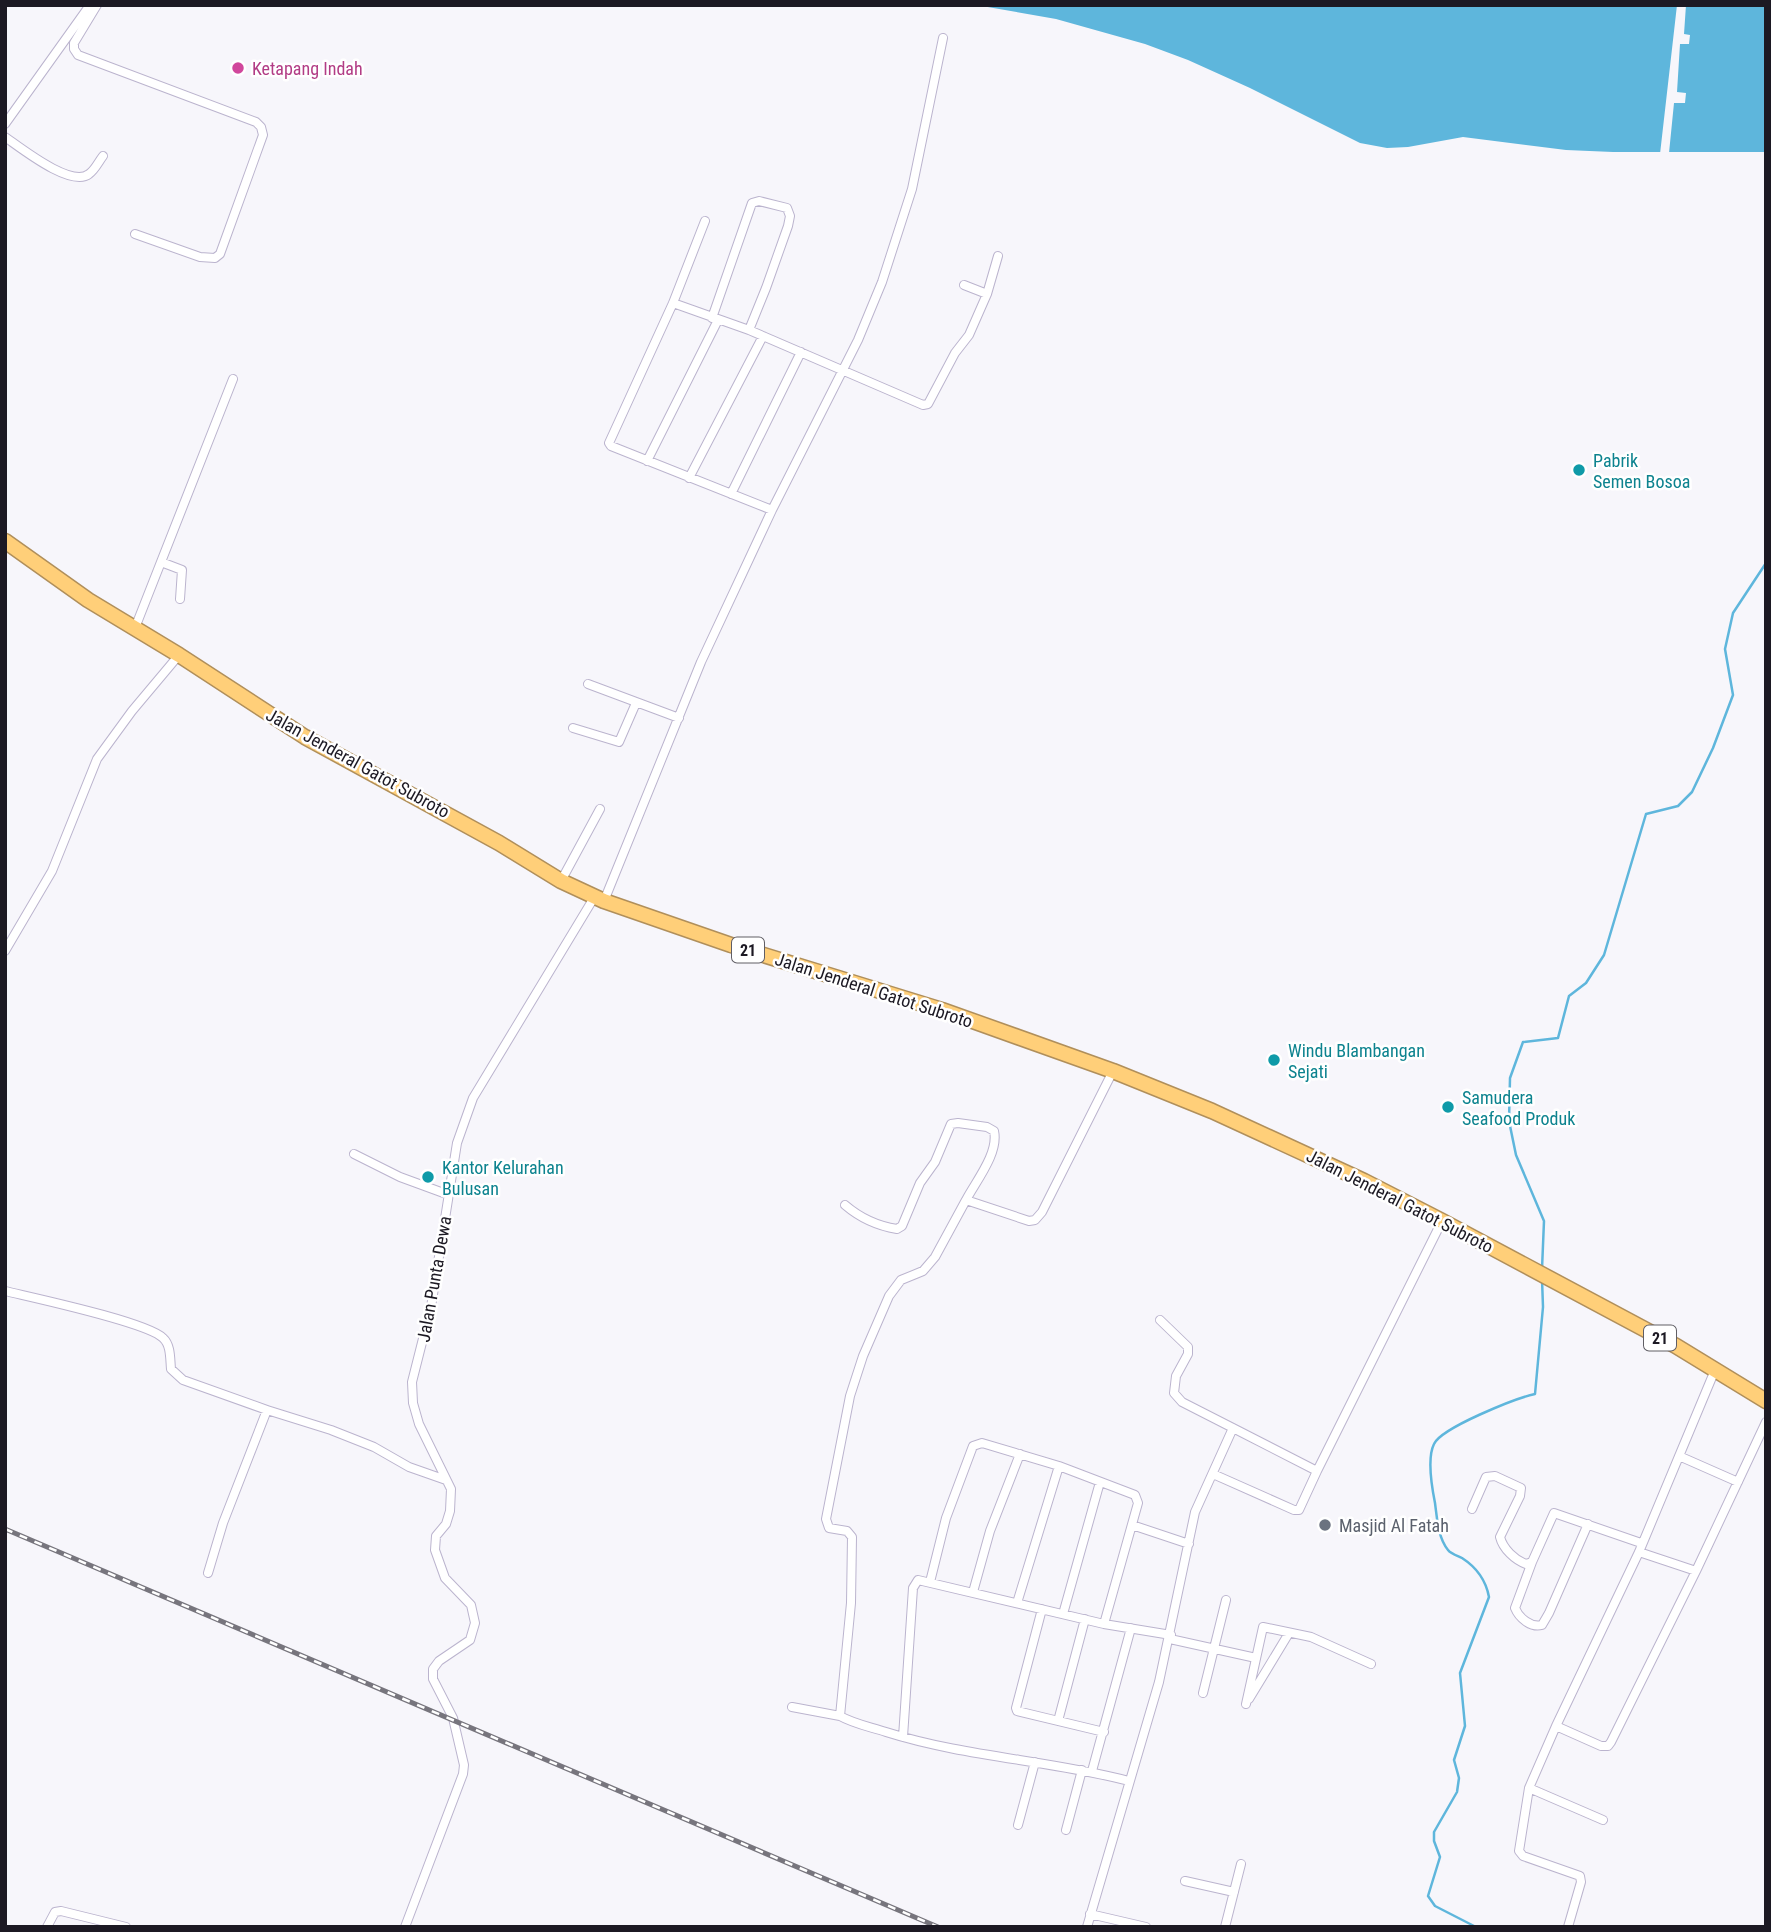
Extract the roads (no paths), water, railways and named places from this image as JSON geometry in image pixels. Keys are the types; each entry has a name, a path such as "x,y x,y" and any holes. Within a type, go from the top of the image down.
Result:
{"highway":[{"name":"Jalan Jenderal Gatot Subroto","path":"5,541 88,600 180,655 305,737 499,843 561,881 600,898 731,945 942,1010 1113,1071 1281,1141 1535,1270 1766,1401"}],"street":[{"path":"5,124 90,5"},
{"path":"97,5 74,43 78,55 256,122 263,135 220,254 215,258 200,257 135,234"},
{"name":"Jalan Punta Dewa","path":"446,1480 419,1424 413,1403 412,1382 431,1307 457,1143 473,1098 600,898 701,662 772,510 858,340 905,215 943,38"},
{"path":"5,137 59,171 79,178 89,174 103,156"},
{"path":"647,461 715,319 752,204 759,201 787,208 790,216 749,330"},
{"path":"705,221 673,303 610,439 611,446 772,510"},
{"path":"673,303 749,330 923,405 928,404 955,353 966,342 987,294 998,256"},
{"path":"964,285 987,294"},
{"path":"689,478 763,337"},
{"path":"731,494 801,352"},
{"path":"135,628 233,379"},
{"path":"161,562 182,570 180,599"},
{"path":"5,951 52,870 97,759 132,711 180,655"},
{"path":"588,684 679,718"},
{"path":"573,728 619,743 636,704"},
{"path":"561,881 600,809"},
{"path":"966,1200 1029,1221 1035,1220 1042,1212 1113,1071"},
{"path":"840,1716 851,1603 852,1537 848,1531 829,1528 826,1519 850,1396 863,1356 889,1296 901,1280 923,1271 935,1257 992,1151 996,1138 994,1131 988,1127 958,1122 951,1124 935,1162 920,1183 902,1226 897,1229 856,1214 845,1205"},
{"path":"355,1154 400,1177 449,1195"},
{"path":"1213,1474 1299,1510 1442,1221"},
{"path":"5,1291 129,1323 161,1335 168,1343 171,1369 183,1380 331,1430 374,1447 409,1467 446,1480 450,1489 450,1511 446,1524 436,1536 435,1549 445,1578 471,1605 475,1623 470,1640 439,1661 433,1670 433,1679 453,1718 464,1765 463,1774 405,1927"},
{"path":"1160,1320 1188,1347 1188,1354 1176,1376 1174,1393 1182,1402 1317,1471"},
{"path":"1568,1927 1581,1882 1580,1876 1522,1856 1518,1851 1529,1788 1640,1548 1715,1370"},
{"path":"208,1573 223,1523 267,1410"},
{"path":"1556,1726 1601,1746 1608,1746 1696,1571 1766,1422"},
{"path":"1087,1927 1170,1637 1195,1512 1233,1429"},
{"path":"930,1582 946,1518 973,1446 982,1443 1059,1466 1135,1494 1138,1503 1104,1624"},
{"path":"973,1592 990,1531 1020,1454"},
{"path":"1679,1456 1738,1482"},
{"path":"1017,1603 1059,1466"},
{"path":"1472,1509 1486,1477 1494,1476 1521,1488 1520,1496 1500,1537 1501,1543 1517,1561 1526,1564 1532,1562"},
{"path":"1063,1614 1100,1482"},
{"path":"1588,1524 1542,1625 1538,1627 1517,1615 1515,1608 1554,1513 1588,1524 1696,1571"},
{"path":"1132,1525 1189,1544"},
{"path":"903,1737 913,1588 918,1580 1256,1658"},
{"path":"1203,1693 1226,1600"},
{"path":"1042,1609 1016,1708 1021,1714 1104,1732"},
{"path":"1058,1721 1086,1619"},
{"path":"1290,1633 1246,1704 1263,1627 1311,1637 1371,1664"},
{"path":"1092,1772 1131,1628"},
{"path":"792,1707 840,1716 903,1737 972,1753 1082,1770 1129,1781"},
{"path":"1017,1825 1035,1762"},
{"path":"1066,1830 1082,1770"},
{"path":"1529,1788 1603,1820"},
{"path":"1225,1927 1241,1864"},
{"path":"1185,1881 1234,1892"},
{"path":"47,1927 55,1912 61,1911 126,1927"},
{"path":"1090,1914 1146,1927"}],"water":[{"path":"976,5 1766,5 1766,152 1566,150 1463,137 1408,147 1387,148 1360,143 1250,88 1145,44 1056,19"}],"waterway":[{"path":"1542,1269 1544,1221 1516,1155 1509,1121 1510,1078 1523,1042 1558,1038 1569,996 1586,983 1604,955 1646,814 1678,806 1692,792 1713,748 1733,695 1725,649 1733,613 1766,563"},
{"path":"1476,1927 1435,1906 1428,1896 1440,1857 1434,1841 1434,1832 1457,1792 1459,1778 1454,1760 1465,1726 1460,1673 1489,1597 1476,1570 1449,1551 1442,1540 1438,1528 1431,1457 1434,1444 1450,1430 1497,1407 1535,1394 1543,1307 1542,1279"}],"railway":[{"path":"5,1529 938,1927"}],"place":[{"name":"Ketapang Indah","path":"238,68"},
{"name":"Pabrik Semen Bosoa","path":"1579,470"},
{"name":"Windu Blambangan Sejati","path":"1274,1060"},
{"name":"Samudera Seafood Produk","path":"1448,1107"},
{"name":"Kantor Kelurahan Bulusan","path":"428,1177"},
{"name":"Masjid Al Fatah","path":"1325,1525"}]}
